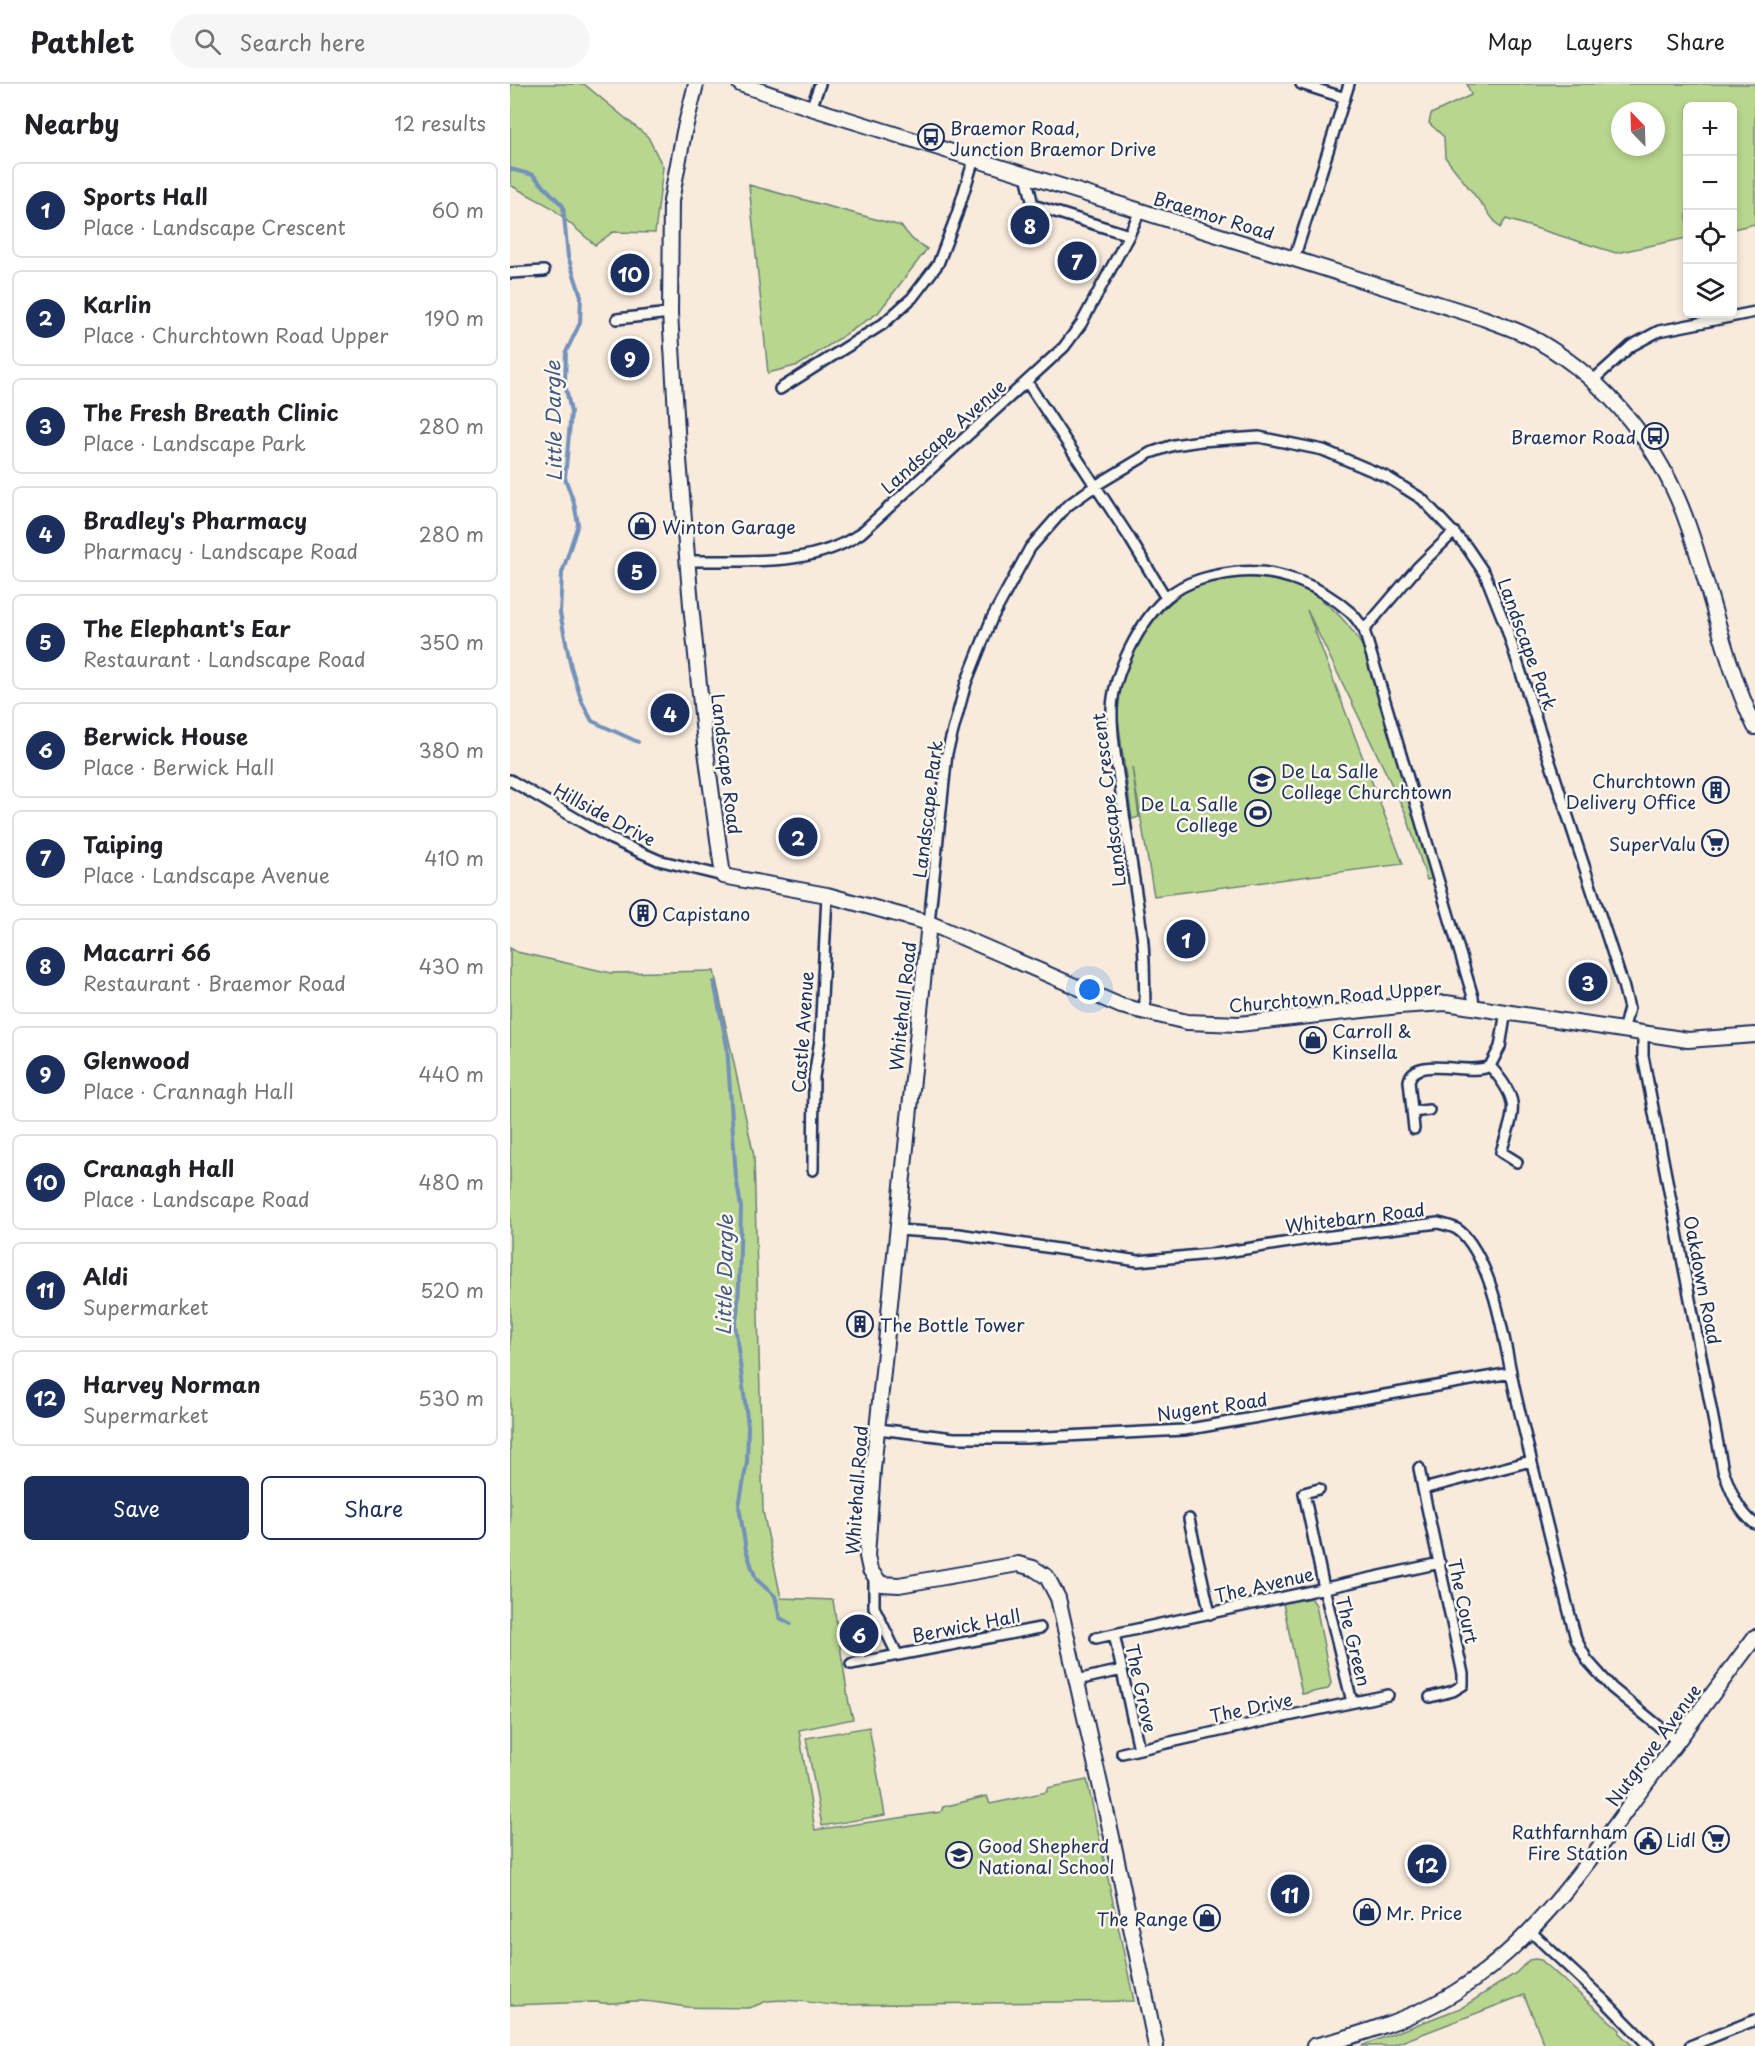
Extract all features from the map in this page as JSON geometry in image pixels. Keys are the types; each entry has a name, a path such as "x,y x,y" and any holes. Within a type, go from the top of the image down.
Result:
{"street":[{"name":"Landscape Road","path":"696,84 671,201 670,313 687,561 705,744 723,876"},
{"name":"Braemor Road","path":"740,84 1512,328 1536,339 1557,353 1611,399 1652,448 1672,483 1689,526 1729,662 1755,727"},
{"path":"811,108 820,84"},
{"path":"1301,84 1345,98"},
{"path":"1294,259 1349,84"},
{"path":"780,389 883,324 912,298 938,264 974,159"},
{"path":"1026,175 1033,205 1130,235"},
{"name":"Landscape Avenue","path":"687,561 783,560 813,554 847,543 861,533 1064,347 1081,324 1130,235 1140,210"},
{"path":"510,273 544,271"},
{"path":"1592,381 1631,346 1659,331 1755,312"},
{"path":"617,319 670,313"},
{"path":"1027,382 1129,537 1166,598"},
{"name":"Landscape Park","path":"929,923 947,753 966,683 992,618 1030,548 1067,506 1149,453 1174,445 1201,441 1259,437 1323,450 1387,477 1422,499 1454,532 1485,574 1506,627 1623,985 1629,1008 1623,1031"},
{"path":"1364,630 1418,567 1454,532"},
{"name":"Landscape Crescent","path":"1142,1012 1145,1002 1142,936 1112,710 1120,670 1130,647 1166,598 1198,580 1218,574 1242,572 1267,573 1304,583 1352,613 1364,630 1473,997 1474,1007"},
{"name":"Hillside Drive","path":"510,780 611,839 658,860 723,876"},
{"name":"Churchtown Road Upper","path":"723,876 827,896 929,923 1121,1005 1187,1022 1239,1024 1446,1003 1688,1040 1755,1035"},
{"name":"Castle Avenue","path":"813,1170 813,1089 820,1039 827,896"},
{"name":"Whitehall Road","path":"929,923 873,1469 867,1556 870,1570 881,1584 899,1586 1018,1564 1033,1568 1047,1577 1058,1598 1077,1680 1155,2046"},
{"path":"1414,1130 1408,1081 1410,1075 1414,1070 1423,1067 1479,1069 1490,1066 1500,1047 1506,1011"},
{"name":"Oakdown Road","path":"1643,1034 1643,1056 1724,1470 1734,1499 1755,1524"},
{"path":"1490,1066 1512,1095 1513,1107 1501,1152 1517,1162"},
{"path":"1412,1112 1429,1110"},
{"name":"Whitebarn Road","path":"898,1230 959,1234 1138,1261 1220,1253 1315,1238 1438,1223 1458,1227 1471,1243 1482,1265 1499,1316 1531,1461 1576,1639 1587,1660 1612,1688 1677,1741"},
{"name":"Nugent Road","path":"878,1429 954,1438 1026,1438 1184,1430 1511,1372"},
{"path":"1423,1489 1531,1461"},
{"name":"The Court","path":"1419,1468 1463,1674 1463,1685 1453,1691 1430,1697"},
{"name":"The Green","path":"1319,1489 1304,1492 1324,1588 1353,1702"},
{"path":"1189,1519 1210,1614"},
{"name":"The Avenue","path":"1096,1638 1440,1563"},
{"name":"Berwick Hall","path":"874,1577 874,1607 897,1654"},
{"name":"Berwick Hall","path":"851,1664 1040,1628"},
{"name":"The Grove","path":"1114,1634 1139,1749"},
{"name":"Nutgrove Avenue","path":"1314,2046 1402,2017 1454,1993 1497,1961 1530,1931 1590,1860 1755,1637"},
{"path":"1077,1680 1122,1670"},
{"name":"The Drive","path":"1122,1753 1388,1695"},
{"path":"1530,1931 1649,2046"},
{"path":"1690,2046 1755,2020"}],"green space":[{"path":"510,84 584,84 648,137 663,167 655,233 613,232 595,245 551,207 510,185"},
{"path":"1467,84 1755,84 1755,224 1737,228 1737,102 1683,102 1683,239 1616,253 1506,219 1500,228 1445,157 1444,137 1429,123 1431,114 1471,95"},
{"path":"749,185 901,226 913,240 927,249 878,313 799,365 768,373"},
{"path":"1248,577 1288,583 1311,592 1339,615 1360,643 1366,653 1433,878 1427,880 1406,814 1307,610 1403,864 1154,896 1132,767 1139,817 1132,819 1117,714 1119,687 1124,669 1144,633 1171,602 1203,583"},
{"path":"510,948 517,952 611,973 714,971 754,1156 763,1511 781,1598 833,1600 853,1719 799,1730 815,1830 941,1812 943,1807 987,1796 990,1804 1047,1792 1047,1788 1087,1780 1134,2001 833,2005 777,2000 747,2008 687,2007 637,2001 510,2005"},
{"path":"1311,1598 1316,1605 1331,1683 1328,1689 1302,1694 1283,1603"},
{"path":"869,1727 885,1815 822,1826 806,1738"},
{"path":"1529,1960 1541,1960 1620,2030 1619,2033 1633,2046 1545,2046 1524,1995 1391,2046 1361,2046 1463,2007 1516,1973"}],"waterway":[{"name":"Little Dargle","path":"510,169 533,175 563,206 568,257 581,296 580,323 566,352 565,384 571,412 565,478 574,503 578,524 562,573 560,613 571,667 582,702 592,721 638,742"},
{"name":"Little Dargle","path":"714,982 727,1046 736,1177 741,1207 739,1287 735,1324 748,1426 747,1462 739,1506 746,1550 756,1579 775,1596 780,1618 791,1624"}],"place":[{"name":"Braemor Road, Junction Braemor Drive","path":"931,137"},
{"name":"Macarri 66","path":"1030,225"},
{"name":"Taiping","path":"1077,261"},
{"name":"Cranagh Hall","path":"630,273"},
{"name":"Glenwood","path":"630,358"},
{"name":"Braemor Road","path":"1655,436"},
{"name":"Winton Garage","path":"642,526"},
{"name":"The Elephant's Ear","path":"637,571"},
{"name":"Bradley's Pharmacy","path":"670,713"},
{"name":"De La Salle College Churchtown","path":"1262,780"},
{"name":"Churchtown Delivery Office","path":"1716,790"},
{"name":"De La Salle College","path":"1258,813"},
{"name":"Karlin","path":"798,837"},
{"name":"SuperValu","path":"1715,843"},
{"name":"Capistano","path":"643,913"},
{"name":"Sports Hall","path":"1186,939"},
{"name":"The Fresh Breath Clinic","path":"1588,982"},
{"name":"Carroll & Kinsella","path":"1313,1040"},
{"name":"The Bottle Tower","path":"860,1324"},
{"name":"Berwick House","path":"859,1634"},
{"name":"Lidl","path":"1716,1839"},
{"name":"Rathfarnham Fire Station","path":"1648,1841"},
{"name":"Good Shepherd National School","path":"959,1855"},
{"name":"Harvey Norman","path":"1427,1864"},
{"name":"Aldi","path":"1290,1894"},
{"name":"Mr. Price","path":"1367,1912"},
{"name":"The Range","path":"1207,1918"}]}
